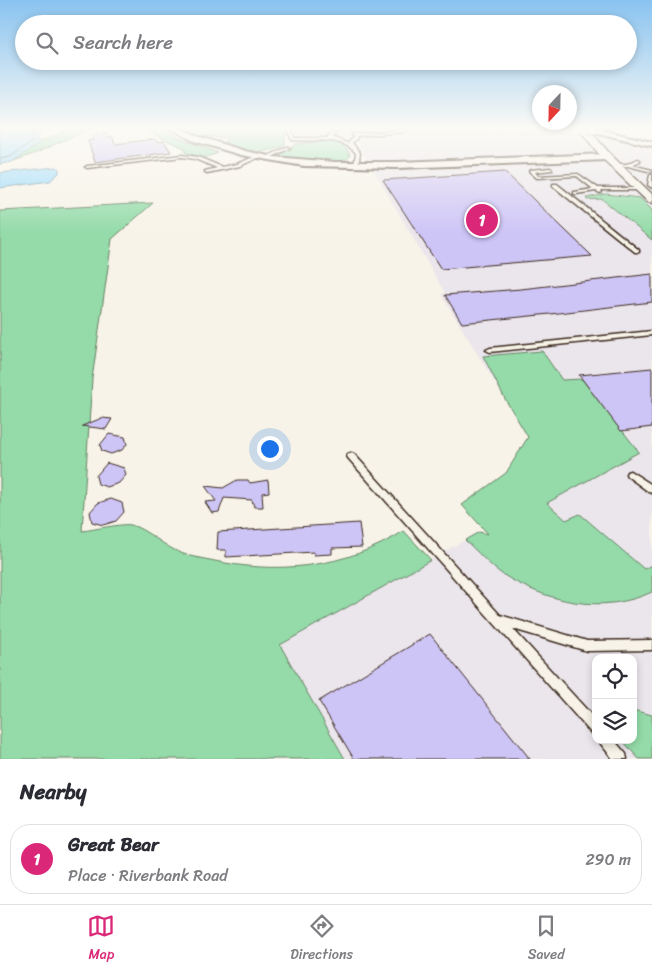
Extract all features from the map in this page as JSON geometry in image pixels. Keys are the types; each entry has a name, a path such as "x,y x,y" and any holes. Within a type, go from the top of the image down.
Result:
{"street":[{"path":"306,162 356,166 539,162"},
{"path":"613,162 646,188 652,200"}],"lane":[{"path":"87,167 127,162"},
{"path":"207,162 223,169"},
{"path":"207,172 246,162"},
{"path":"617,162 652,171"},
{"path":"628,165 633,162"},
{"path":"550,169 531,171 538,177 578,175 598,191"},
{"path":"566,194 646,188 650,185 652,176"},
{"path":"555,185 636,251"},
{"path":"490,350 652,333"},
{"path":"351,456 592,726"},
{"path":"630,474 652,490"},
{"path":"497,619 587,646 652,645"},
{"path":"608,744 621,759"}],"shaded area":[{"path":"369,162 609,162 652,199 652,759 345,759 280,645 479,532 489,535 604,408 505,399 441,294 445,293"},
{"path":"622,162 652,162 652,191"}],"green space":[{"path":"606,194 640,198 652,210 652,240 602,199 587,200 586,198"},
{"path":"153,203 112,239 92,379 82,531 131,525 188,556 235,565 286,567 310,565 359,553 404,531 431,560 280,645 345,759 0,759 0,211"},
{"path":"542,351 562,380 582,379 639,452 547,503 566,520 580,514 644,569 652,565 652,592 614,603 594,604 556,598 519,584 502,574 465,540 479,532 488,534 462,505 506,473 528,437 505,399 483,356"},
{"path":"637,711 652,715 652,759 639,759 626,744 637,744"}],"water":[{"path":"56,167 59,169 59,173 50,181 0,188 0,173"}],"building":[{"path":"505,172 592,256 441,269 383,180"},
{"path":"652,274 652,302 462,323 445,295 521,289"},
{"path":"652,368 652,427 621,431 579,375"},
{"path":"102,418 112,419 106,429 82,426"},
{"path":"109,434 125,437 127,444 122,450 111,454 102,451 100,445"},
{"path":"107,463 124,468 126,475 119,483 107,487 98,484 96,476"},
{"path":"237,480 248,480 250,483 268,480 269,492 262,493 263,507 254,507 252,500 224,498 219,512 212,513 205,502 216,501 205,486 223,488"},
{"path":"111,499 122,503 124,512 116,521 103,525 92,522 90,512 98,503"},
{"path":"359,523 362,547 332,548 332,554 314,555 314,552 226,557 226,550 217,550 218,532"},
{"path":"430,634 530,759 354,759 319,701"}],"place":[{"name":"Great Bear","path":"482,220"}]}
